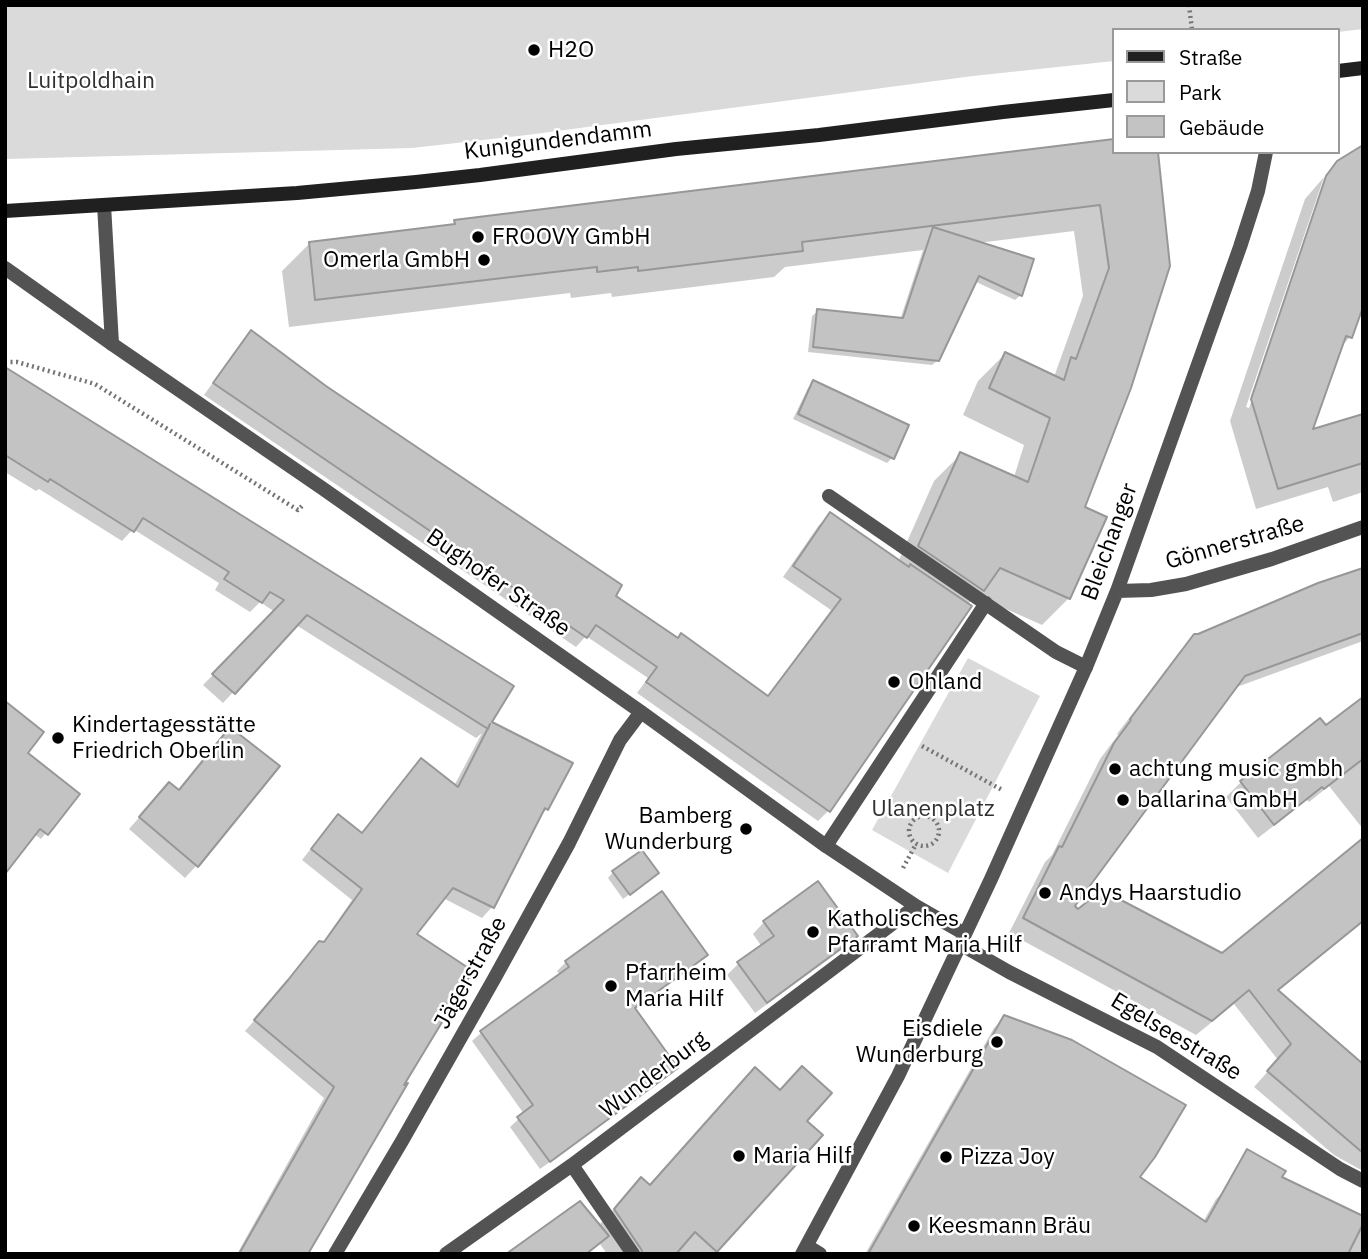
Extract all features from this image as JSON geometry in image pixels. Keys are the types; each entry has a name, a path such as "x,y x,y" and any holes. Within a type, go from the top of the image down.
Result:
{"street":[{"path":"1340,71 1363,68"},
{"name":"Kunigundendamm","path":"5,211 297,193 480,175 676,149 1112,100"},
{"name":"Bleichanger","path":"962,939 1026,803 1118,591 1240,247 1258,191 1266,154"},
{"path":"104,205 112,344"},
{"name":"Bughofer Straße","path":"5,268 323,488 826,846 962,939"},
{"path":"829,496 1056,652 1086,667"},
{"name":"Gönnerstraße","path":"1118,591 1151,590 1186,584 1272,559 1363,527"},
{"path":"826,846 986,603"},
{"name":"Jägerstraße","path":"335,1254 494,979 569,843 620,740 640,712"},
{"name":"Wunderburg","path":"572,1165 916,906"},
{"path":"820,1254 805,1250 898,1076 962,939"},
{"name":"Egelseestraße","path":"962,939 1009,972 1157,1047 1340,1169 1363,1181"},
{"path":"446,1254 572,1165 633,1254"}],"path":[{"path":"1189,5 1192,28"},
{"path":"5,362 17,362 95,384 298,510 323,488"},
{"path":"900,734 1026,803"},
{"path":"923,815 933,817 939,825 939,835 934,843 925,846 916,844 909,837 909,827 913,819 923,815"}],"green space":[{"name":"Luitpoldhain","path":"5,5 1363,5 1363,29 1340,32 1340,28 1112,28 1112,61 973,76 527,135 412,148 5,159"},
{"name":"Ulanenplatz","path":"968,658 1040,696 948,873 872,830"}],"building":[{"path":"1112,139 1112,154 1158,154 1170,266 1131,388 1085,507 1107,517 1070,599 1000,568 984,591 918,546 960,452 1028,482 1050,418 989,388 1005,352 1064,380 1071,357 1076,359 1109,268 1100,205 802,242 803,251 638,271 638,267 597,272 597,267 315,300 309,242 455,224 454,220"},
{"path":"1363,145 1363,307 1352,338 1346,336 1313,429 1363,414 1363,463 1278,489 1251,399 1326,176 1337,161"},
{"path":"933,227 1034,259 1022,296 979,276 939,361 813,347 817,309 903,318"},
{"path":"251,330 326,386 622,585 616,596 678,638 681,633 768,696 841,599 793,566 830,512 909,567 910,564 972,606 830,812 646,682 657,667 596,625 587,638 213,383"},
{"path":"5,367 514,686 492,722 573,763 548,810 545,808 494,908 453,888 417,934 473,971 404,1085 408,1083 308,1254 239,1254 334,1087 254,1020 319,941 324,942 362,889 311,849 338,814 362,833 421,758 458,787 488,729 307,615 235,694 212,674 284,600 270,592 262,603 224,579 229,572 143,518 134,532 50,479 48,482 5,455"},
{"path":"813,380 909,425 894,459 798,414"},
{"path":"1363,568 1363,633 1245,676 1075,906 1078,909 1102,890 1222,953 1363,838 1363,921 1278,990 1363,1064 1363,1153 1267,1071 1291,1044 1249,990 1212,1021 1023,918 1114,743 1194,634 1318,583"},
{"path":"1363,697 1363,759 1274,825 1240,781 1320,718 1326,725"},
{"path":"5,701 44,732 28,753 80,794 48,835 40,829 5,874"},
{"path":"230,727 280,766 198,867 139,817 169,782 179,790"},
{"path":"642,850 659,873 630,895 612,871"},
{"path":"818,881 858,936 767,1003 737,962 774,936 763,921"},
{"path":"662,891 708,955 635,1008 678,1068 550,1162 517,1117 533,1105 480,1031 569,967 565,961"},
{"path":"1004,1015 1072,1040 1186,1105 1140,1177 1206,1222 1247,1149 1286,1171 1282,1177 1363,1216 1363,1224 1348,1254 868,1254"},
{"name":"Maria Hilf","path":"802,1066 832,1093 807,1121 823,1135 717,1252 695,1232 676,1254 643,1254 614,1209 641,1177 650,1185 755,1067 780,1090"},
{"path":"580,1201 609,1236 586,1254 506,1254"}],"place":[{"name":"H2O","path":"534,50"},
{"name":"FROOVY GmbH","path":"478,237"},
{"name":"Omerla GmbH","path":"484,260"},
{"name":"Ohland","path":"894,682"},
{"name":"Kindertagesstätte Friedrich Oberlin","path":"58,738"},
{"name":"achtung music gmbh","path":"1115,769"},
{"name":"ballarina GmbH","path":"1123,800"},
{"name":"Bamberg Wunderburg","path":"746,829"},
{"name":"Andys Haarstudio","path":"1045,893"},
{"name":"Katholisches Pfarramt Maria Hilf","path":"813,932"},
{"name":"Pfarrheim Maria Hilf","path":"611,986"},
{"name":"Eisdiele Wunderburg","path":"997,1042"},
{"name":"Maria Hilf","path":"739,1156"},
{"name":"Pizza Joy","path":"946,1157"},
{"name":"Keesmann Bräu","path":"914,1226"}]}
